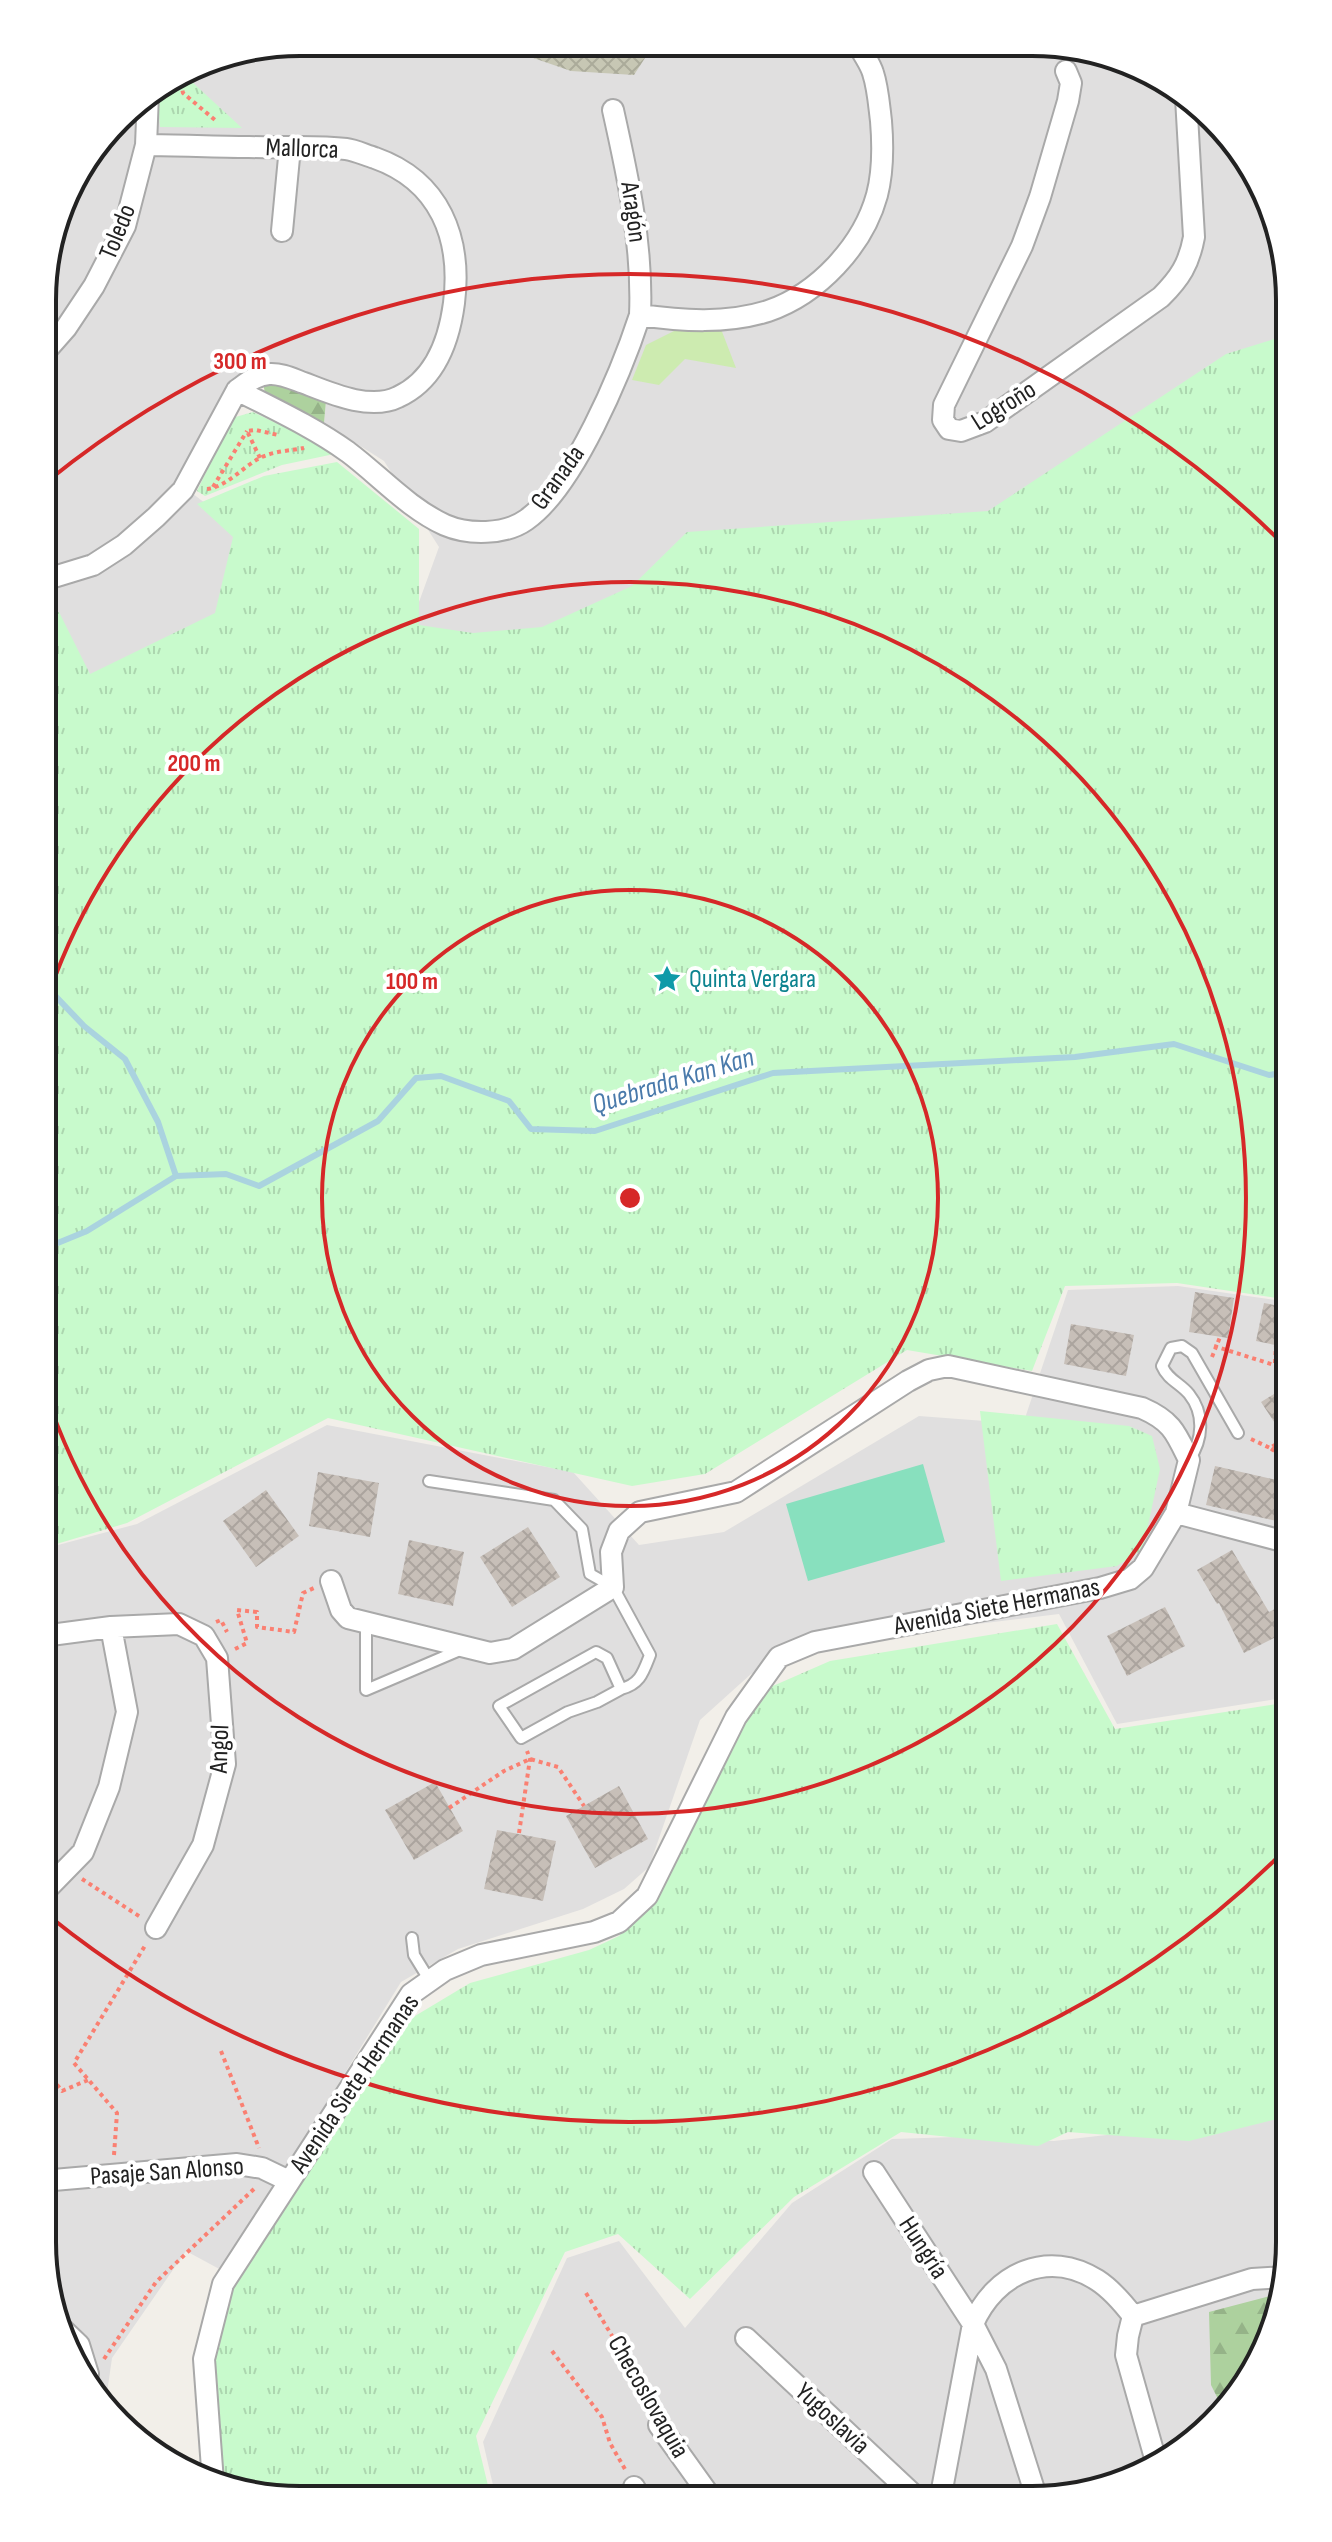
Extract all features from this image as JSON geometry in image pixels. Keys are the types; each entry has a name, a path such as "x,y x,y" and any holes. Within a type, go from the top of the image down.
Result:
{"street":[{"path":"640,315 674,320 715,320 766,311 800,297 827,276 854,244 877,195 883,145 873,74 862,56"},
{"name":"Logroño","path":"1066,71 1071,83 1068,101 1040,197 1022,246 944,405 943,420 949,429 961,431 985,422 1161,297 1180,278 1190,259 1194,237 1187,112"},
{"name":"Toledo","path":"56,339 94,286 125,226 146,145 147,110"},
{"name":"Aragón","path":"613,110 627,172 640,262 640,315"},
{"name":"Mallorca","path":"146,145 349,149 394,165 415,179 445,218 454,250 457,281 452,318 443,354 418,384 396,399 367,401 333,394 275,374 251,379 237,390"},
{"path":"282,231 290,147"},
{"name":"Granada","path":"237,390 333,442 405,500 447,526 493,534 526,521 545,503 566,475 622,370 640,315"},
{"path":"56,576 93,565 124,545 183,490 237,390"},
{"path":"331,1581 341,1610 348,1618 490,1653 513,1649 613,1587 611,1552 619,1531 640,1512 736,1492 929,1370 948,1366 1142,1408 1161,1417 1173,1428 1189,1460"},
{"name":"Avenida Siete Hermanas","path":"212,2469 204,2359 223,2284 280,2177 411,1994 445,1970 481,1955 594,1932 619,1922 647,1896 736,1717 779,1657 815,1642 1100,1588 1130,1579 1143,1568 1176,1513 1189,1460"},
{"path":"1176,1513 1275,1539"},
{"path":"56,1634 111,1627 179,1624 204,1636"},
{"path":"56,1880 83,1852 109,1787 127,1712 111,1627"},
{"name":"Angol","path":"156,1928 203,1845 225,1764 217,1658 204,1636"},
{"name":"Pasaje San Alonso","path":"56,2180 237,2164 262,2168 280,2177"},
{"name":"Hungría","path":"874,2172 973,2324 996,2369 1033,2486"},
{"path":"943,2486 973,2324 979,2310 999,2286 1029,2268 1064,2266 1097,2280 1120,2299 1133,2316 1126,2355 1154,2453"},
{"path":"1133,2316 1252,2279 1273,2278"},
{"name":"Yugoslavia","path":"746,2338 904,2486"},
{"path":"83,2352 94,2370"},
{"name":"Checoslovaquia","path":"659,2425 703,2486"}],"lane":[{"path":"1189,1460 1197,1449 1202,1427 1191,1396 1171,1381 1162,1366 1171,1348 1182,1346 1192,1353 1238,1433"},
{"path":"429,1481 554,1500 582,1529 590,1574 613,1587 650,1655 640,1679 633,1686 568,1712 521,1738 499,1706 596,1652 607,1658 621,1689"},
{"path":"366,1623 366,1690 466,1647"},
{"path":"412,1938 414,1955 430,1981"}],"path":[{"path":"182,87 183,93 215,120"},
{"path":"247,431 256,430 288,439"},
{"path":"213,489 247,431"},
{"path":"247,431 260,458"},
{"path":"183,490 213,489 260,458 304,448 296,443"},
{"path":"1214,1346 1275,1363 1275,1355"},
{"path":"1238,1433 1275,1452"},
{"path":"1270,1448 1275,1445"},
{"path":"204,1636 208,1625 221,1620 234,1650 247,1643 237,1610 257,1612 257,1627 294,1632 303,1593 331,1581"},
{"path":"519,1833 530,1759 521,1738"},
{"path":"449,1808 504,1771 530,1759 558,1767 584,1806"},
{"path":"67,1869 156,1928 74,2063 117,2113 113,2175"},
{"path":"94,2370 156,2282 280,2177 255,2140 221,2051"},
{"path":"56,2084 62,2091 88,2080"},
{"name":"Checoslovaquia","path":"586,2293 659,2412 659,2425"},
{"path":"552,2351 602,2417 610,2443 634,2486"}],"shaded area":[{"path":"300,56 1064,58 1110,69 1168,97 1215,139 1235,164 1251,192 1271,252 1276,300 1276,354 992,522 638,596 545,638 407,635 439,547 384,461 324,423 328,380 266,364 244,373 188,490 245,534 208,637 84,688 56,644 56,300 64,237 89,178 117,139 164,97 207,75 237,64"},
{"path":"528,56 646,56 634,75 571,71"},
{"path":"1178,1286 1275,1300 1275,1699 1117,1724 1059,1614 823,1643 751,1674 700,1720 649,1867 624,1889 583,1909 458,1949 401,1982 223,2271 186,2251 112,2358 107,2392 89,2364 69,2320 58,2274 56,2242 56,1546 137,1524 327,1425 573,1472 639,1545 724,1532 919,1416 1023,1424 1068,1290"},
{"path":"1275,2116 1275,2258 1263,2320 1243,2364 1226,2391 1205,2415 1168,2445 1110,2473 1080,2481 1032,2486 493,2486 483,2442 567,2258 619,2241 685,2328 792,2203 892,2139 956,2137 1054,2141"}],"green space":[{"path":"192,82 242,128 160,127 158,102"},
{"path":"721,329 736,368 685,359 659,385 632,380 646,345 676,330"},
{"name":"Quinta Vergara","path":"1276,338 1275,1298 1177,1283 1065,1286 1032,1371 907,1350 705,1474 632,1486 328,1418 127,1523 56,1544 56,612 59,612 90,674 215,613 233,537 197,504 264,476 337,462 419,529 419,625 473,633 542,627 632,586 687,532 988,511 1226,354"},
{"path":"269,382 326,401 324,423 265,393 263,383"},
{"path":"253,412 339,453 282,465 205,496 197,491 232,418"},
{"path":"980,1411 1129,1426 1152,1436 1160,1469 1143,1549 1117,1566 1001,1581"},
{"path":"923,1464 945,1542 808,1581 786,1504"},
{"path":"1057,1624 1115,1729 1275,1704 1275,2119 1189,2141 1068,2132 1038,2146 901,2132 794,2197 690,2299 618,2234 565,2252 476,2436 488,2486 300,2486 268,2484 218,2471 211,2358 229,2292 405,2022 470,1983 589,1950 619,1936 647,1903 759,1692 830,1661"},
{"path":"1269,2296 1263,2320 1243,2364 1218,2400 1211,2385 1209,2312"}],"building":[{"path":"1195,1292 1234,1298 1228,1338 1189,1332"},
{"path":"1264,1303 1275,1305 1275,1345 1256,1341"},
{"path":"1071,1324 1134,1335 1126,1376 1064,1364"},
{"path":"1275,1393 1275,1424 1261,1402"},
{"path":"1215,1466 1275,1480 1275,1521 1206,1505"},
{"path":"318,1472 379,1483 370,1537 309,1526"},
{"path":"266,1490 299,1536 256,1567 223,1521"},
{"path":"528,1527 560,1577 512,1607 480,1557"},
{"path":"409,1540 464,1552 453,1606 398,1594"},
{"path":"1232,1550 1269,1612 1275,1609 1275,1637 1244,1653 1219,1603 1197,1570"},
{"path":"1165,1607 1185,1646 1127,1676 1107,1636"},
{"path":"435,1782 463,1831 414,1860 385,1810"},
{"path":"619,1786 648,1839 595,1868 566,1816"},
{"path":"497,1830 556,1841 543,1901 484,1889"}],"waterway":[{"path":"56,997 84,1026 125,1059 158,1122 176,1176"},
{"name":"Quebrada Kan Kan","path":"56,1244 87,1231 176,1176 226,1174 259,1186 378,1121 416,1078 441,1076 509,1101 531,1129 595,1131 773,1073 1075,1057 1174,1044 1269,1075 1276,1074"}],"place":[{"name":"Quinta Vergara","path":"667,979"}]}
